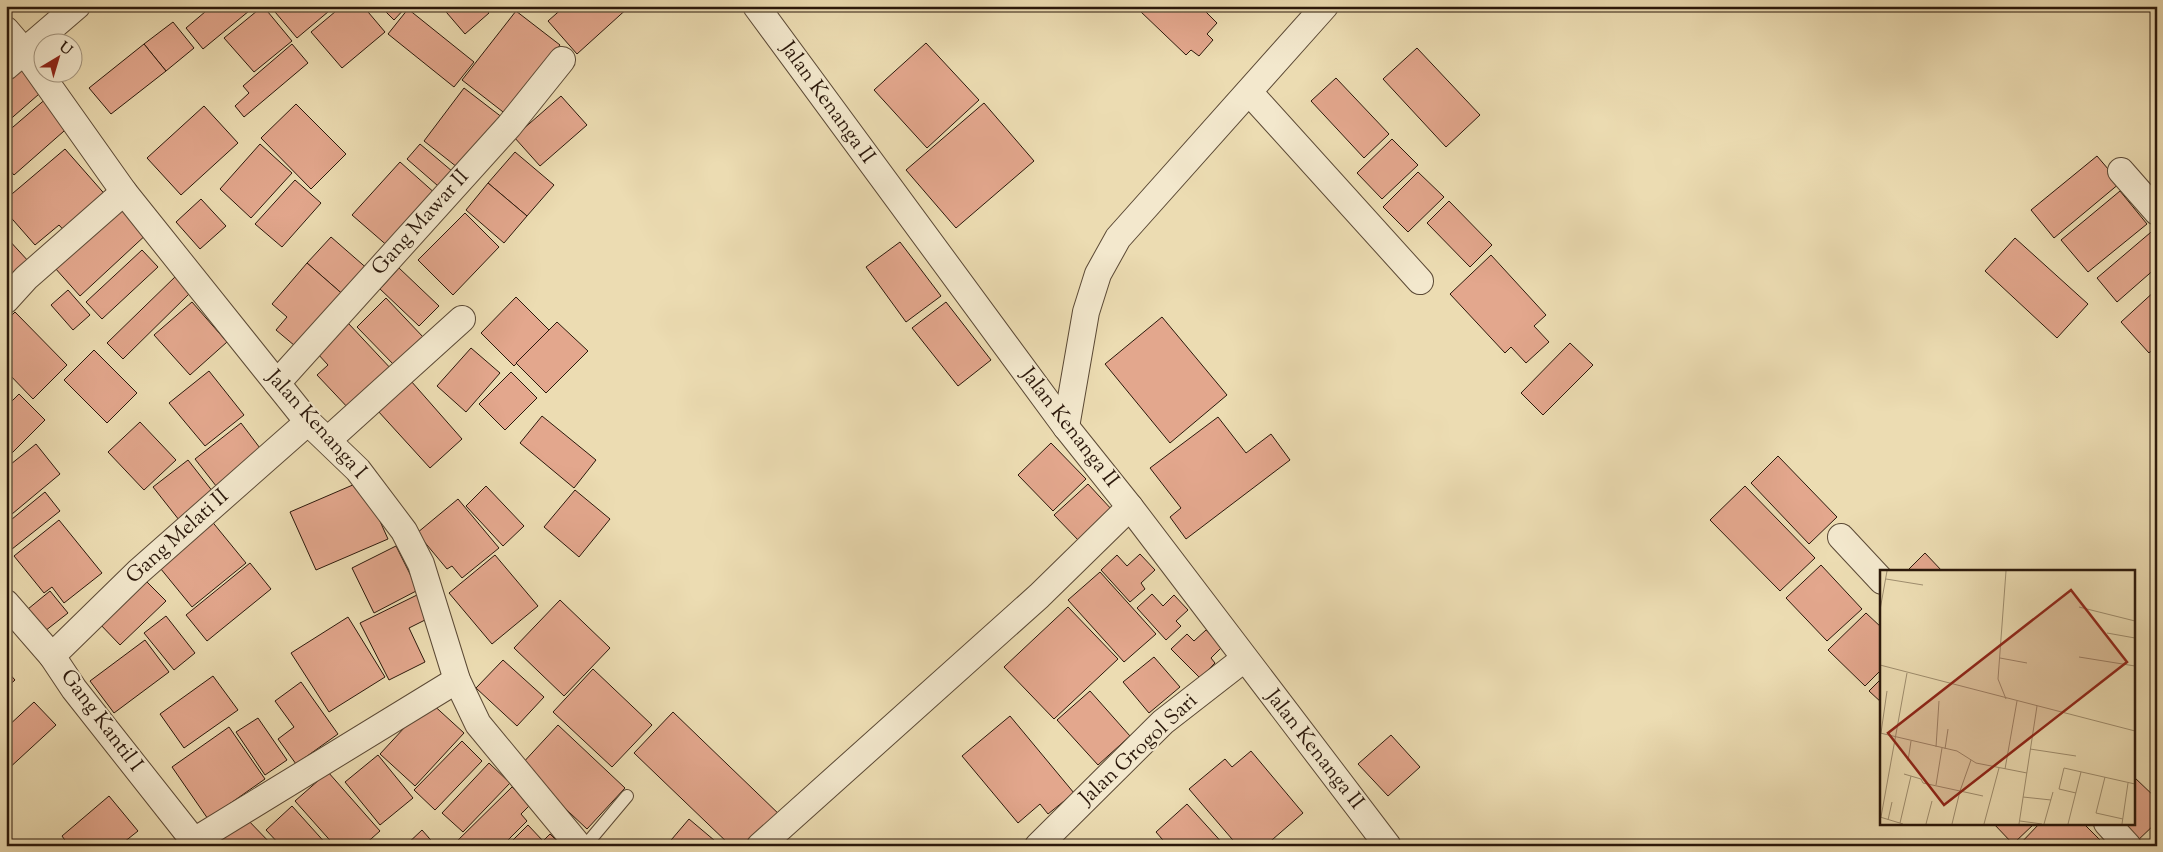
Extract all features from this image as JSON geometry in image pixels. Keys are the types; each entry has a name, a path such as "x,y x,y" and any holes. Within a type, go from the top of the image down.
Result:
{"street":[{"path":"15,59 77,6"},
{"name":"Jalan Kenanga II","path":"756,6 1066,428 1130,507 1388,846"},
{"path":"1066,428 1086,312 1098,274 1118,238 1325,6"},
{"name":"Jalan Kenanga I","path":"6,30 15,59 308,422 358,470 404,531 421,564 456,680 478,724 579,846"},
{"name":"Gang Mawar II","path":"277,382 509,126 562,60"},
{"path":"1249,92 1420,281"},
{"path":"2121,171 2157,212"},
{"path":"6,300 26,278 124,192"},
{"path":"328,440 462,319"},
{"name":"Gang Melati II","path":"52,656 138,572 308,422"},
{"path":"760,846 1039,596 1130,507"},
{"path":"1841,537 1880,578"},
{"name":"Gang Kantil I","path":"6,603 52,656 74,689 193,844"},
{"name":"Jalan Grogol Sari","path":"1038,846 1163,722 1244,659"},
{"path":"193,844 456,680"},
{"path":"2108,824 2128,846"}],"lane":[{"path":"585,846 627,796"}],"building":[{"path":"212,6 255,6 203,49 186,28"},
{"path":"263,6 292,41 254,72 224,38"},
{"path":"270,6 335,6 297,38"},
{"path":"342,6 363,6 385,32 342,68 311,32"},
{"path":"380,6 407,6 394,20"},
{"path":"441,6 483,6 489,13 465,34"},
{"path":"565,6 630,6 577,54 548,21"},
{"path":"1145,6 1200,6 1217,23 1207,34 1213,40 1199,56 1191,50 1186,55 1140,11"},
{"path":"408,9 474,62 454,87 388,34"},
{"path":"516,11 560,45 507,115 462,80"},
{"path":"173,22 194,48 166,71 144,44"},
{"path":"926,43 979,100 927,148 874,90"},
{"path":"144,44 166,71 111,114 89,88"},
{"path":"292,44 308,63 244,117 235,106 249,93 243,86"},
{"path":"1417,48 1480,115 1446,147 1383,79"},
{"path":"20,56 32,70 32,82 43,82 47,87 6,123 6,68"},
{"path":"1336,78 1389,134 1364,158 1311,101"},
{"path":"464,88 503,118 462,171 424,141"},
{"path":"561,96 587,125 540,166 514,137"},
{"path":"48,97 72,124 14,175 6,166 6,133"},
{"path":"984,103 1034,161 956,228 906,170"},
{"path":"296,104 346,154 311,189 261,138"},
{"path":"204,106 238,143 181,195 147,158"},
{"path":"1392,139 1418,165 1382,199 1357,173"},
{"path":"260,144 292,173 251,218 220,189"},
{"path":"420,144 459,177 445,192 407,159"},
{"path":"65,149 109,199 68,235 59,225 35,245 6,212 6,199"},
{"path":"515,152 554,185 527,216 488,183"},
{"path":"2097,156 2120,183 2054,238 2031,210"},
{"path":"400,162 437,195 390,248 352,215"},
{"path":"1418,172 1444,197 1408,232 1383,207"},
{"path":"295,180 321,203 282,247 255,224"},
{"path":"488,183 527,216 504,243 466,210"},
{"path":"2120,191 2147,224 2088,272 2061,240"},
{"path":"201,199 226,226 200,249 176,222"},
{"path":"1449,201 1492,245 1470,267 1427,223"},
{"path":"124,205 149,232 80,296 55,268"},
{"path":"465,213 499,247 453,295 418,260"},
{"path":"2157,227 2157,267 2117,302 2097,278"},
{"path":"331,237 370,271 347,298 307,263"},
{"path":"7,238 30,263 13,280 6,272"},
{"path":"2015,238 2088,304 2057,338 1985,271"},
{"path":"900,242 941,296 906,322 866,267"},
{"path":"142,250 158,267 102,319 86,302"},
{"path":"1491,255 1546,315 1534,326 1549,342 1526,363 1511,347 1505,353 1450,294"},
{"path":"307,263 347,298 301,351 276,330 287,317 272,304"},
{"path":"399,268 439,306 419,326 380,289"},
{"path":"177,275 192,291 123,359 107,343"},
{"path":"2157,289 2157,346 2149,353 2121,322"},
{"path":"68,290 90,315 73,330 51,305"},
{"path":"516,297 549,330 514,366 481,333"},
{"path":"386,298 424,338 395,366 357,327"},
{"path":"192,302 227,342 190,375 154,335"},
{"path":"946,302 991,360 958,386 912,328"},
{"path":"15,312 67,365 33,399 6,371 6,321"},
{"path":"1162,317 1227,395 1170,443 1105,364"},
{"path":"557,322 588,351 546,393 516,363"},
{"path":"348,323 394,372 351,411 317,375 328,365 317,353"},
{"path":"1570,343 1593,365 1543,415 1521,393"},
{"path":"471,348 500,373 466,412 437,386"},
{"path":"94,350 137,393 107,423 64,380"},
{"path":"209,371 244,415 205,446 169,403"},
{"path":"511,372 537,398 505,430 479,404"},
{"path":"411,381 462,439 430,468 378,411"},
{"path":"19,394 45,420 6,459 6,407"},
{"path":"542,416 596,460 574,488 520,443"},
{"path":"1218,417 1246,453 1271,434 1290,460 1186,539 1170,517 1181,508 1150,468"},
{"path":"140,422 176,460 144,490 108,452"},
{"path":"241,423 266,456 220,491 195,459"},
{"path":"1051,443 1086,479 1053,511 1018,475"},
{"path":"36,444 60,474 6,519 6,468"},
{"path":"1778,456 1837,517 1809,544 1751,483"},
{"path":"188,460 217,497 183,525 153,487"},
{"path":"362,481 388,539 316,570 290,512"},
{"path":"1088,484 1113,511 1080,542 1054,515"},
{"path":"486,486 524,526 503,546 466,506"},
{"path":"1745,486 1815,558 1780,591 1710,520"},
{"path":"575,490 610,519 579,557 544,527"},
{"path":"45,492 60,511 7,553 6,524"},
{"path":"458,499 499,548 462,578 452,566 447,569 417,533"},
{"path":"210,519 246,563 192,607 156,563"},
{"path":"59,520 102,573 64,603 52,587 44,593 14,556"},
{"path":"396,546 418,590 374,613 352,568"},
{"path":"1925,553 1941,570 1908,570"},
{"path":"1140,554 1155,570 1141,583 1145,589 1130,602 1101,570 1117,555 1127,566"},
{"path":"495,555 538,606 492,644 449,593"},
{"path":"250,563 271,589 207,641 186,615"},
{"path":"1821,565 1862,609 1827,641 1786,598"},
{"path":"1100,572 1156,634 1124,662 1068,600"},
{"path":"144,579 166,601 120,645 98,622"},
{"path":"50,591 68,613 45,631 28,609"},
{"path":"1152,594 1163,606 1174,595 1188,610 1176,621 1181,626 1166,640 1137,608"},
{"path":"417,595 429,618 409,628 425,662 389,680 360,623"},
{"path":"560,600 610,648 564,696 514,648"},
{"path":"1068,607 1118,659 1054,719 1004,667"},
{"path":"1866,613 1880,626 1880,671 1865,686 1828,650"},
{"path":"166,616 195,653 174,670 144,633"},
{"path":"348,617 385,677 329,712 291,653"},
{"path":"1206,630 1222,647 1211,658 1215,663 1200,678 1171,649 1187,634 1194,641"},
{"path":"145,640 169,672 114,713 90,681"},
{"path":"1154,657 1180,687 1149,713 1123,682"},
{"path":"503,660 544,697 517,726 476,688"},
{"path":"593,669 652,725 612,767 553,712"},
{"path":"6,670 15,680 6,688"},
{"path":"213,676 238,710 184,748 160,714"},
{"path":"1880,680 1880,701 1869,691"},
{"path":"301,682 338,734 296,764 278,739 294,727 275,701"},
{"path":"1090,691 1130,736 1098,765 1057,720"},
{"path":"429,701 464,733 415,786 380,754"},
{"path":"34,702 56,725 6,771 6,728"},
{"path":"673,712 783,818 755,836 746,846 731,846 634,753"},
{"path":"1010,716 1074,793 1048,814 1040,804 1018,823 962,756"},
{"path":"258,718 287,760 265,775 236,732"},
{"path":"558,725 625,788 587,829 520,766"},
{"path":"229,727 265,779 208,819 172,767"},
{"path":"1391,735 1420,767 1388,796 1358,764"},
{"path":"462,741 482,761 435,810 414,790"},
{"path":"1251,751 1303,813 1265,846 1238,846 1189,789 1225,759 1232,767"},
{"path":"378,755 413,798 380,825 345,782"},
{"path":"489,763 510,783 463,832 442,813"},
{"path":"328,772 380,831 363,846 335,846 295,801"},
{"path":"2136,779 2157,799 2157,822 2134,844 2115,824 2136,824"},
{"path":"512,787 530,805 521,814 527,821 502,846 452,846"},
{"path":"109,796 138,831 119,846 69,846 62,836"},
{"path":"1187,804 1225,846 1168,846 1156,832"},
{"path":"292,806 328,846 281,846 266,830"},
{"path":"245,817 273,846 216,846"},
{"path":"689,819 721,846 666,846"},
{"path":"1994,824 2034,824 2013,844"},
{"path":"2039,824 2084,824 2106,846 2018,846"},
{"path":"528,825 543,841 550,834 561,845 507,846"},
{"path":"422,830 436,846 405,846"}]}
